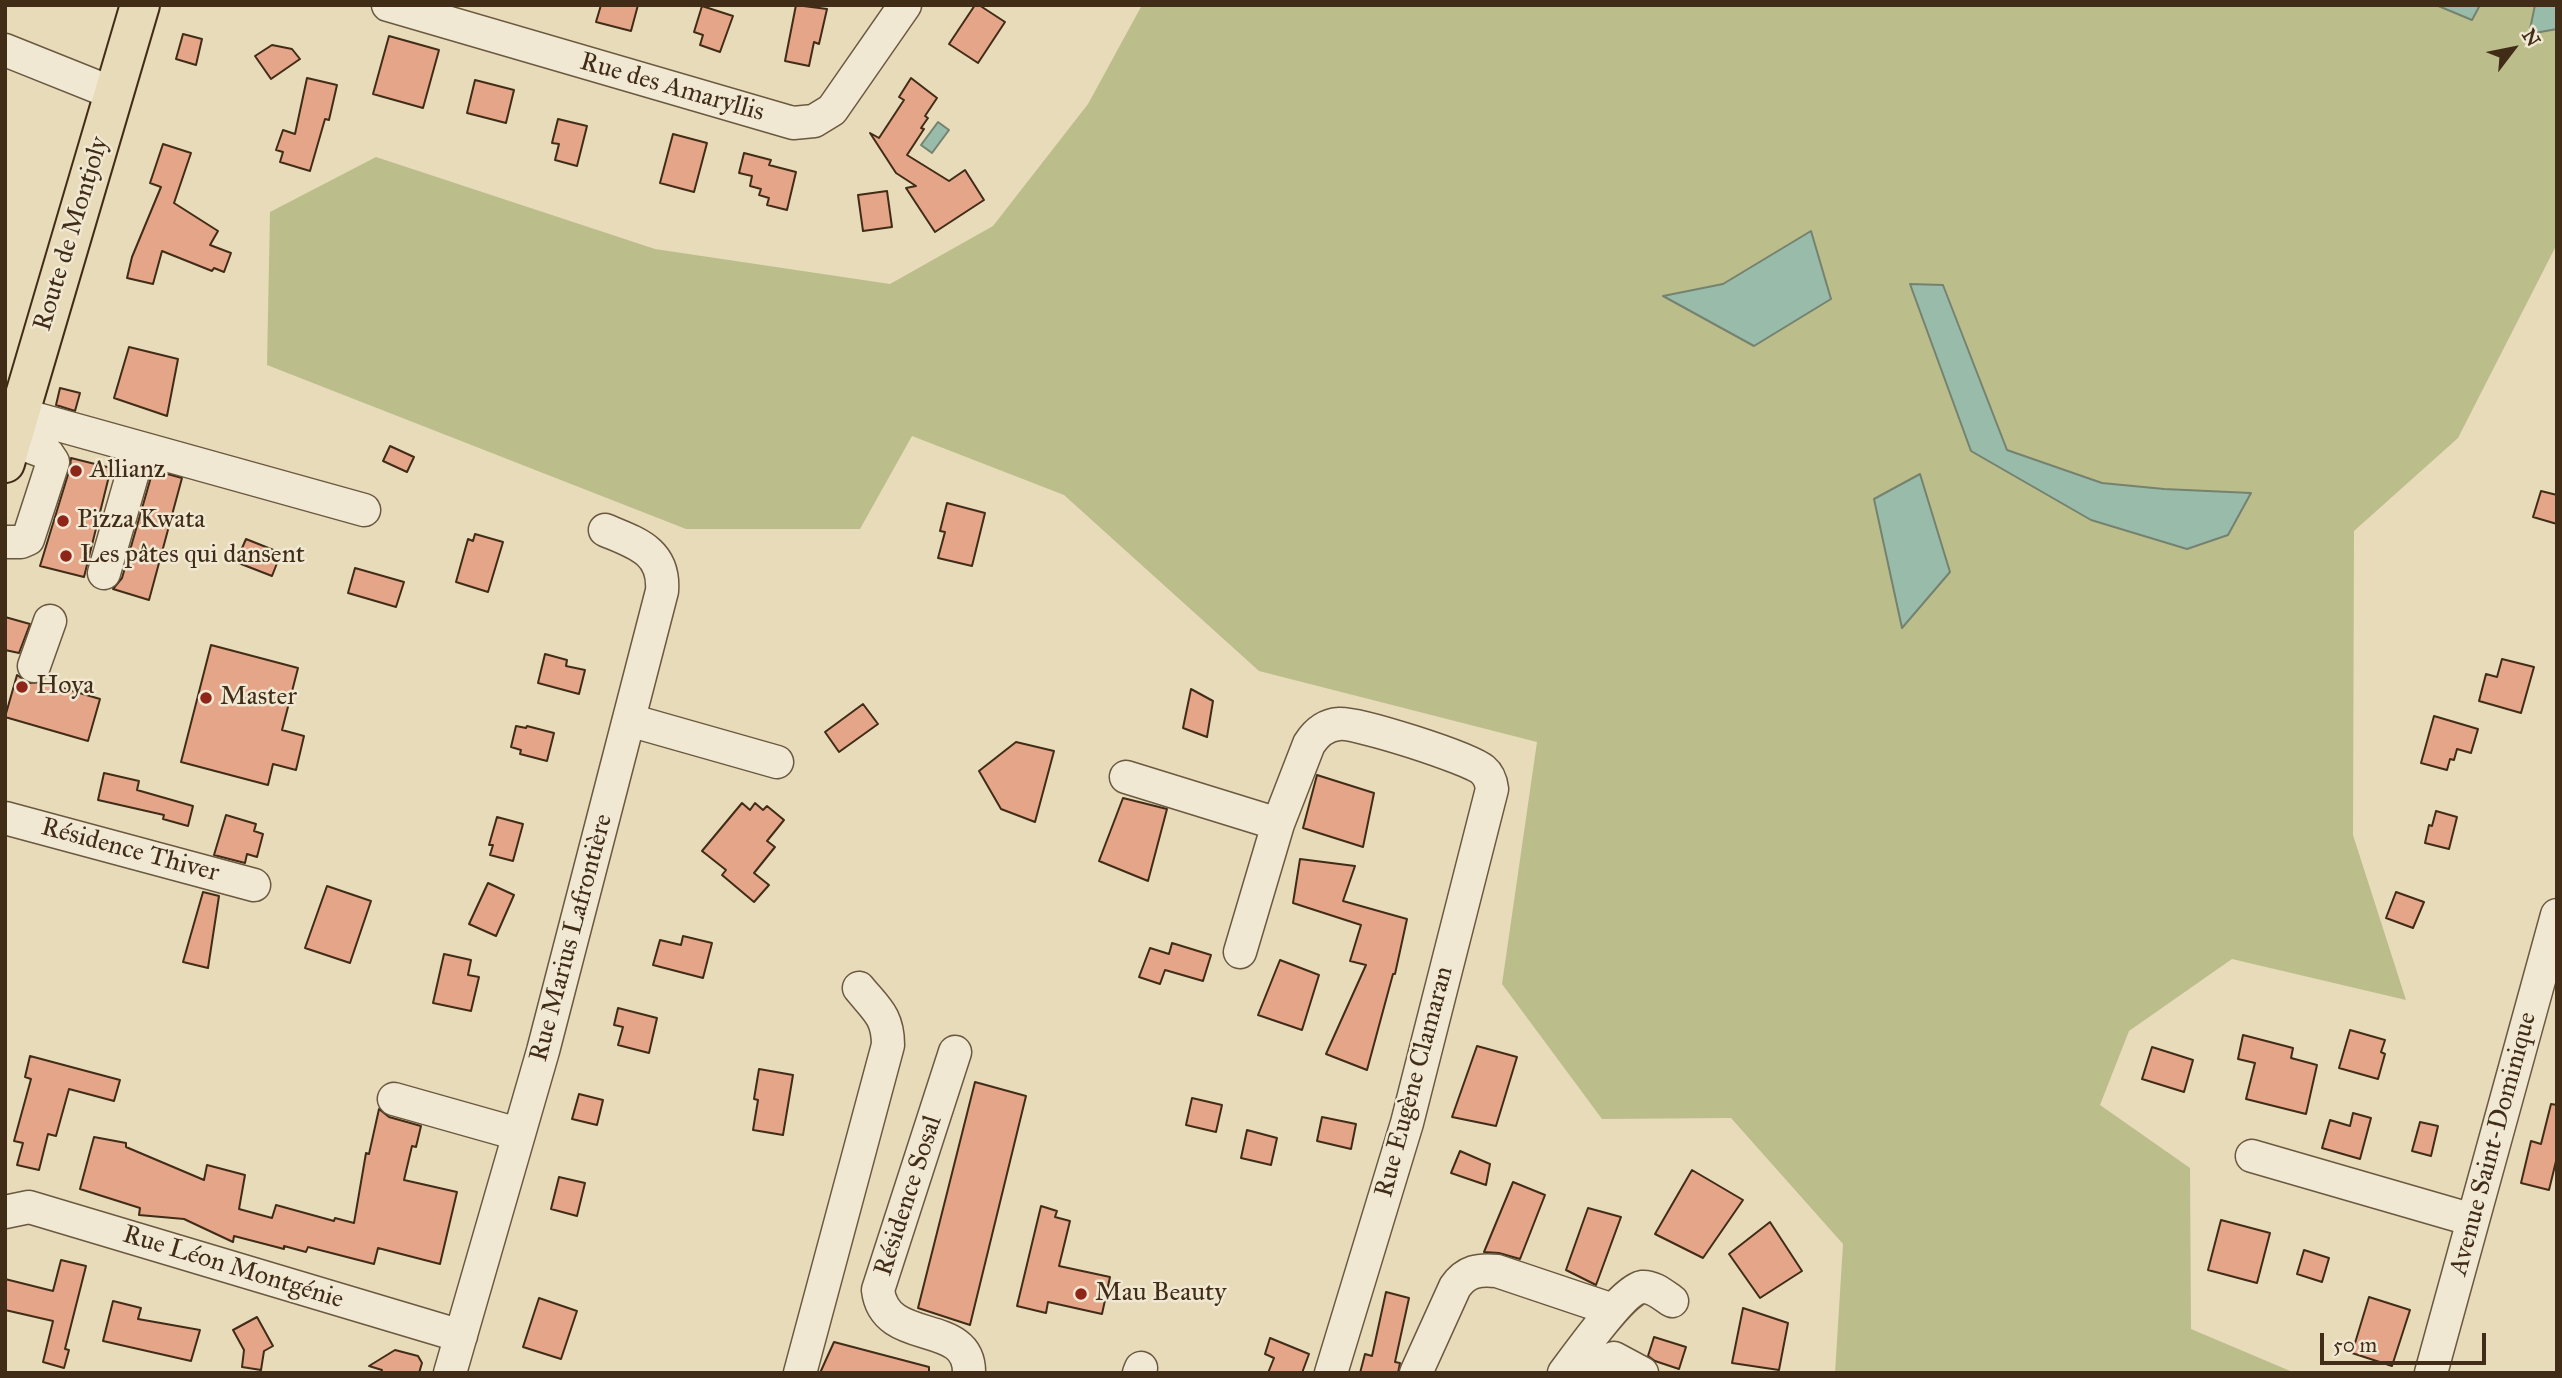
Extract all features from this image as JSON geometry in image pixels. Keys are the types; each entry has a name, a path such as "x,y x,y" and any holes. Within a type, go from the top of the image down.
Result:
{"main road":[{"name":"Route de Montjoly","path":"12,439 140,5"}],"street":[{"name":"Rue des Amaryllis","path":"388,5 780,119 805,123 823,116 841,101 905,5"},
{"path":"5,50 115,94"},
{"path":"12,439 140,448 364,510"},
{"path":"5,542 28,539 52,462 47,453 12,439"},
{"path":"104,573 140,448"},
{"name":"Rue Marius Lafrontière","path":"450,1373 543,1051 662,591 663,578 658,564 645,548 605,530"},
{"path":"34,666 50,621"},
{"path":"629,720 777,762"},
{"name":"Rue Eugène Clamaran","path":"1278,824 1309,744 1314,736 1336,724 1362,726 1474,764 1490,779 1492,789 1407,1123 1331,1373"},
{"path":"1126,777 1278,824 1240,952"},
{"name":"Résidence Thiver","path":"5,818 254,885"},
{"name":"Avenue Saint-Dominique","path":"2431,1373 2557,915"},
{"path":"800,1373 888,1045 888,1028 882,1015 859,988"},
{"name":"Résidence Sosal","path":"955,1052 878,1290 882,1305 895,1321 958,1345 967,1357 969,1373"},
{"path":"394,1098 518,1134"},
{"path":"2252,1156 2473,1220"},
{"name":"Rue Léon Montgénie","path":"5,1212 29,1207 460,1336"},
{"path":"1416,1373 1455,1287 1464,1277 1477,1270 1497,1271 1613,1310"},
{"path":"1564,1373 1613,1310 1631,1292 1640,1287 1656,1290 1672,1301"},
{"path":"1595,1373 1606,1361 1614,1358 1642,1373"}],"shaded area":[{"path":"1142,5 2436,5 2472,20 2480,5 2535,5 2530,33 2557,29 2557,244 2458,438 2354,531 2353,835 2406,1000 2232,959 2129,1031 2100,1105 2190,1168 2191,1329 2295,1373 1835,1373 1843,1244 1731,1118 1602,1119 1502,984 1537,742 1259,671 1064,495 912,436 860,529 686,529 267,365 270,212 376,157 655,249 890,284 993,226 1088,104","holes":["1811,231 1754,346 1664,295 1722,284","1910,284 1944,285 2007,450 2102,483 2251,493 2091,520 1971,451"]},
{"path":"2436,5 2480,5 2472,20"},
{"path":"2535,5 2557,5 2557,29 2529,34"},
{"path":"938,122 949,130 932,153 921,145"},
{"path":"1811,231 1831,299 1754,346 1663,296 1723,284"},
{"path":"1910,284 1943,285 2007,450 2102,483 2251,493 2228,535 2187,549 2091,520 1971,451"},
{"path":"1920,474 1950,572 1902,628 1874,499"}],"building":[{"path":"601,5 638,5 631,31 596,22"},
{"path":"796,5 827,9 819,44 814,42 809,66 785,61"},
{"path":"975,5 1005,22 978,63 949,44"},
{"path":"702,6 733,16 720,52 700,45 703,35 694,32"},
{"path":"183,34 202,39 196,65 176,59"},
{"path":"389,36 439,50 423,108 373,94"},
{"path":"272,45 292,49 300,59 271,79 255,56"},
{"path":"307,78 337,85 329,120 325,119 310,171 280,162 283,152 276,150 283,130 295,134"},
{"path":"911,78 937,98 925,116 928,118 921,128 924,129 907,155 949,181 965,170 984,200 935,232 906,188 916,186 896,173 870,133 879,138 904,100 899,97"},
{"path":"475,80 514,90 506,123 467,113"},
{"path":"558,119 587,126 577,166 555,160 559,144 552,143"},
{"path":"673,134 707,143 694,192 660,183"},
{"path":"163,144 191,153 174,203 218,231 210,245 231,253 224,272 214,268 212,271 162,251 153,284 127,278 132,257 161,187 150,183"},
{"path":"744,153 771,160 769,165 796,172 787,210 767,205 769,198 759,195 761,189 750,186 752,176 739,173"},
{"path":"887,191 892,227 863,231 858,195"},
{"path":"129,347 178,359 167,416 114,398"},
{"path":"60,388 80,393 75,411 56,405"},
{"path":"390,446 414,457 407,472 383,461"},
{"path":"71,458 111,468 84,577 40,566"},
{"path":"153,470 182,478 149,600 113,589 122,578"},
{"path":"2541,491 2557,495 2557,524 2533,517"},
{"path":"947,503 985,513 972,566 938,558 945,532 940,531"},
{"path":"475,534 503,542 488,592 456,582 468,539 473,541"},
{"path":"246,539 281,553 272,576 236,562"},
{"path":"355,568 404,582 396,607 348,593"},
{"path":"5,617 30,624 19,653 5,650"},
{"path":"211,645 298,668 282,730 304,736 296,770 273,764 268,785 181,762"},
{"path":"545,654 567,660 566,666 585,670 579,694 538,683"},
{"path":"2502,659 2534,667 2521,713 2479,701 2486,674 2497,677"},
{"path":"17,675 29,683 42,682 100,699 88,741 5,717"},
{"path":"1191,689 1213,701 1207,737 1183,728"},
{"path":"863,704 878,724 839,752 825,732"},
{"path":"2434,716 2478,729 2471,753 2457,749 2447,770 2421,763"},
{"path":"516,726 554,733 547,761 520,754 521,750 511,747"},
{"path":"1016,742 1054,751 1035,822 1001,809 979,771"},
{"path":"104,773 139,781 137,790 193,806 188,826 163,819 164,815 98,800"},
{"path":"1317,775 1374,793 1363,847 1303,828"},
{"path":"1123,798 1167,809 1148,881 1099,861"},
{"path":"742,803 750,810 755,803 763,810 767,806 784,820 767,841 775,847 754,873 769,885 754,902 722,875 726,870 702,851"},
{"path":"2436,811 2457,817 2449,849 2425,843"},
{"path":"226,815 256,824 254,831 263,834 257,857 247,854 245,863 214,855"},
{"path":"497,817 523,824 513,861 490,855 493,845 489,845"},
{"path":"1300,859 1355,866 1343,901 1407,919 1395,974 1367,1070 1326,1054 1366,965 1350,961 1361,925 1293,903"},
{"path":"488,883 514,895 496,936 469,924"},
{"path":"327,886 371,901 350,963 305,948"},
{"path":"203,892 219,896 208,968 183,962"},
{"path":"2396,892 2424,902 2413,928 2386,918"},
{"path":"683,936 712,943 703,978 653,965 660,940 681,945"},
{"path":"1172,943 1211,955 1203,981 1165,970 1160,984 1139,977 1150,948 1169,954"},
{"path":"444,954 471,960 468,975 479,977 471,1011 433,1003"},
{"path":"1280,960 1319,975 1302,1030 1258,1015"},
{"path":"618,1008 657,1018 649,1053 618,1045 623,1027 614,1025"},
{"path":"2350,1030 2385,1040 2381,1052 2385,1054 2378,1079 2339,1068"},
{"path":"2243,1035 2293,1048 2291,1058 2317,1065 2306,1114 2246,1099 2255,1063 2238,1059"},
{"path":"1477,1046 1517,1057 1496,1126 1452,1117"},
{"path":"2152,1047 2193,1060 2184,1092 2142,1079"},
{"path":"30,1056 120,1080 114,1101 69,1089 56,1136 48,1134 39,1170 17,1165 23,1143 14,1141 31,1079 25,1077"},
{"path":"759,1069 793,1075 783,1135 753,1130"},
{"path":"975,1082 1026,1096 970,1325 918,1308"},
{"path":"579,1094 603,1100 597,1125 572,1119"},
{"path":"1192,1098 1222,1105 1216,1132 1186,1125"},
{"path":"2551,1104 2557,1105 2557,1157 2549,1190 2521,1183 2531,1141 2541,1144"},
{"path":"379,1109 389,1117 421,1126 416,1147 412,1146 404,1180 457,1192 440,1264 378,1248 374,1264 308,1247 306,1252 284,1246 284,1249 234,1236 233,1242 184,1219 139,1215 140,1208 80,1189 94,1137 126,1143 126,1147 204,1180 207,1165 245,1175 239,1209 272,1218 276,1205 334,1221 335,1218 354,1223 366,1153 369,1154"},
{"path":"2353,1113 2371,1118 2360,1159 2322,1148 2330,1120 2350,1126"},
{"path":"1322,1117 1356,1124 1351,1149 1317,1141"},
{"path":"2420,1122 2438,1126 2431,1156 2412,1151"},
{"path":"1247,1130 1277,1138 1271,1165 1241,1158"},
{"path":"1460,1151 1490,1164 1486,1185 1451,1173"},
{"path":"1692,1170 1743,1200 1703,1258 1655,1234"},
{"path":"559,1177 585,1183 577,1216 551,1209"},
{"path":"1513,1182 1545,1195 1520,1259 1484,1252"},
{"path":"1041,1206 1057,1211 1055,1217 1070,1221 1059,1266 1110,1277 1102,1314 1048,1302 1046,1313 1017,1306"},
{"path":"1588,1208 1621,1217 1596,1285 1566,1270"},
{"path":"2221,1220 2270,1233 2257,1283 2208,1270"},
{"path":"1770,1222 1802,1271 1760,1298 1729,1254"},
{"path":"2304,1250 2329,1258 2322,1282 2297,1274"},
{"path":"61,1260 86,1266 65,1349 69,1350 64,1368 43,1362 53,1321 5,1310 5,1279 53,1291"},
{"path":"1386,1292 1409,1298 1395,1362 1400,1363 1398,1373 1360,1373 1365,1354 1372,1356"},
{"path":"2369,1297 2410,1310 2392,1366 2352,1353"},
{"path":"539,1298 577,1311 561,1359 523,1347"},
{"path":"113,1301 141,1308 138,1319 200,1330 191,1361 103,1341"},
{"path":"1743,1308 1788,1323 1779,1370 1732,1363"},
{"path":"257,1317 273,1346 264,1351 261,1370 242,1367 244,1350 233,1330"},
{"path":"1654,1337 1686,1347 1679,1369 1648,1356"},
{"path":"1270,1338 1309,1354 1302,1373 1268,1373 1274,1358 1265,1354"},
{"path":"834,1342 929,1367 929,1373 820,1373"},
{"path":"395,1350 418,1356 422,1363 419,1373 381,1373 382,1370 369,1366"}],"place":[{"name":"Allianz","path":"76,471"},
{"name":"Pizza Kwata","path":"63,521"},
{"name":"Les pâtes qui dansent","path":"66,556"},
{"name":"Hoya","path":"22,687"},
{"name":"Master","path":"206,698"},
{"name":"Mau Beauty","path":"1081,1294"}]}
